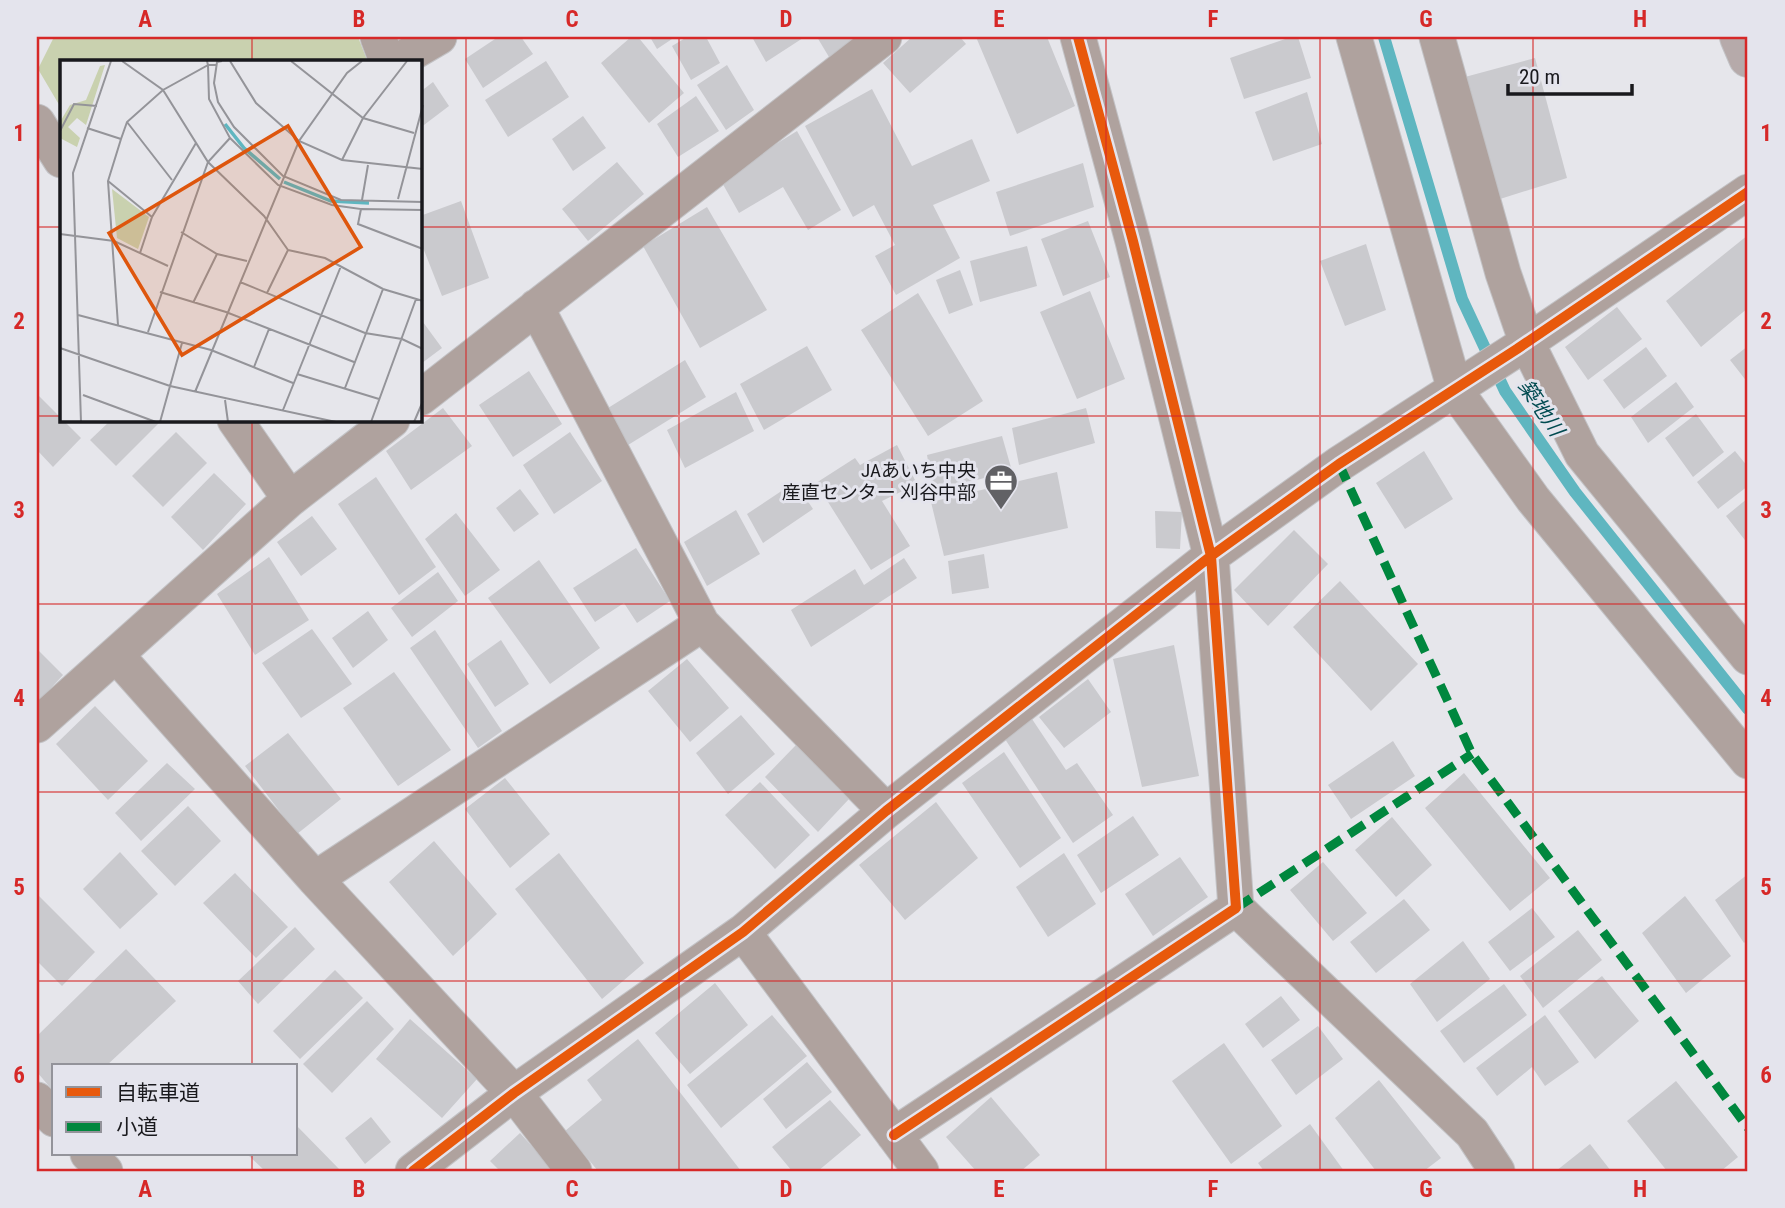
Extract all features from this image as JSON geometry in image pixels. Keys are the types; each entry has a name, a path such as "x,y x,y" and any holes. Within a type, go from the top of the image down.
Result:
{"street":[{"path":"378,37 387,60"},
{"path":"400,60 439,37"},
{"path":"422,396 884,37"},
{"path":"1078,37 1133,241 1211,555 1236,908 1472,1133 1497,1171"},
{"path":"1354,37 1463,385 1533,499 1748,761"},
{"path":"1437,37 1522,346 1582,454 1748,657"},
{"path":"1739,37 1748,58"},
{"path":"37,122 60,158"},
{"path":"413,1171 514,1094 743,932 886,811 1211,555 1339,464 1522,346 1748,192"},
{"path":"536,307 702,624 886,811"},
{"path":"236,422 290,499"},
{"path":"37,725 290,499 389,422"},
{"path":"315,879 702,624"},
{"path":"117,656 315,879 514,1094 574,1171"},
{"path":"894,1135 1236,908"},
{"path":"743,932 921,1171"},
{"path":"37,1100 52,1119"},
{"path":"37,1139 52,1123"},
{"path":"90,1156 105,1171"}],"green space":[{"path":"54,37 358,37 367,60 60,60 60,106 38,69"}],"building":[{"path":"498,37 521,37 533,54 483,88 465,59"},
{"path":"631,37 638,37 684,93 649,123 601,63"},
{"path":"650,37 675,37 657,49"},
{"path":"687,37 706,37 720,63 691,80 672,46"},
{"path":"752,37 802,37 803,38 766,62"},
{"path":"817,37 859,37 829,57"},
{"path":"912,37 960,37 966,44 910,93 883,63"},
{"path":"976,37 1047,37 1075,106 1017,134"},
{"path":"1298,37 1311,78 1244,99 1230,58"},
{"path":"1535,58 1567,178 1500,199 1465,77"},
{"path":"546,61 569,97 508,137 485,100"},
{"path":"727,65 754,110 726,130 697,85"},
{"path":"433,82 449,106 422,126 422,90"},
{"path":"872,89 912,166 972,139 990,181 933,205 960,258 896,295 875,256 895,245 874,205 853,217 805,126"},
{"path":"1307,92 1322,144 1273,161 1255,112"},
{"path":"696,96 719,131 678,157 657,124"},
{"path":"583,116 606,148 573,171 552,139"},
{"path":"797,131 841,210 808,230 783,187 739,213 720,179"},
{"path":"617,162 644,194 588,241 562,209"},
{"path":"1083,163 1094,207 1010,236 996,192"},
{"path":"461,201 489,278 442,296 422,245 422,215"},
{"path":"707,207 767,310 700,348 643,246"},
{"path":"1088,221 1110,277 1063,296 1041,239"},
{"path":"1748,235 1748,308 1701,347 1666,301"},
{"path":"1366,244 1386,310 1345,326 1320,261"},
{"path":"1027,246 1037,286 980,302 970,261"},
{"path":"960,270 973,305 949,314 936,280"},
{"path":"1090,291 1125,379 1077,399 1040,312"},
{"path":"918,293 983,401 928,436 861,330"},
{"path":"1617,307 1642,339 1588,380 1565,347"},
{"path":"422,321 442,348 422,363"},
{"path":"807,346 832,390 764,430 740,384"},
{"path":"1748,346 1748,383 1730,360"},
{"path":"1646,347 1667,376 1624,409 1603,380"},
{"path":"685,360 706,397 628,445 608,408"},
{"path":"529,371 562,424 513,457 479,405"},
{"path":"1676,382 1694,407 1648,443 1631,417"},
{"path":"736,392 754,431 685,468 667,430"},
{"path":"37,394 60,417 60,422 65,422 81,438 53,467 37,450"},
{"path":"443,408 472,446 411,490 386,451"},
{"path":"1086,408 1095,443 1019,465 1012,428"},
{"path":"1696,414 1724,452 1693,477 1665,438"},
{"path":"109,422 160,422 116,466 90,440"},
{"path":"176,432 207,463 163,507 132,476"},
{"path":"570,432 602,481 554,514 523,465"},
{"path":"1002,436 1012,471 933,491 927,455"},
{"path":"897,445 917,484 882,501 910,546 871,570 816,483 855,458 860,465"},
{"path":"1424,451 1453,499 1405,529 1376,483"},
{"path":"1735,451 1748,467 1748,486 1718,509 1697,482"},
{"path":"1057,472 1068,528 944,556 931,502"},
{"path":"214,473 246,504 203,550 171,517"},
{"path":"376,477 436,567 399,595 338,504"},
{"path":"795,482 813,509 763,543 747,514"},
{"path":"520,489 539,514 514,532 496,508"},
{"path":"1748,498 1748,544 1726,516"},
{"path":"736,510 760,554 707,586 684,542"},
{"path":"1155,511 1182,512 1180,549 1156,548"},
{"path":"456,513 500,570 465,596 425,539"},
{"path":"312,516 337,549 301,576 277,542"},
{"path":"1294,530 1328,564 1268,626 1234,590"},
{"path":"636,548 670,601 637,623 624,603 595,622 573,588"},
{"path":"984,554 989,588 952,594 948,561"},
{"path":"269,557 309,620 255,655 217,594"},
{"path":"904,558 917,578 811,647 791,610 855,569 864,585"},
{"path":"539,560 600,648 550,684 488,598"},
{"path":"438,572 458,601 412,637 391,608"},
{"path":"1340,581 1418,664 1371,711 1293,627"},
{"path":"368,611 388,640 353,668 332,638"},
{"path":"312,629 352,684 301,718 262,663"},
{"path":"435,630 502,731 478,748 410,648"},
{"path":"501,640 529,684 495,707 467,664"},
{"path":"1174,645 1199,776 1142,787 1113,659"},
{"path":"37,649 63,675 37,703"},
{"path":"687,659 729,708 690,742 648,691"},
{"path":"394,672 451,750 398,786 343,708"},
{"path":"1088,679 1111,712 1064,748 1039,717"},
{"path":"95,706 148,761 108,800 56,744"},
{"path":"741,715 775,754 728,794 696,753"},
{"path":"1032,719 1066,770 1077,763 1113,815 1073,843 1005,739"},
{"path":"288,733 341,799 297,834 245,766"},
{"path":"1393,741 1415,776 1351,819 1328,785"},
{"path":"796,745 849,799 818,832 765,777"},
{"path":"1004,752 1061,838 1020,868 962,783"},
{"path":"167,763 195,789 141,841 115,813"},
{"path":"1464,773 1550,878 1510,911 1425,808"},
{"path":"505,778 550,834 510,868 465,809"},
{"path":"760,782 810,835 775,869 725,815"},
{"path":"936,802 978,858 905,920 859,865"},
{"path":"188,806 221,841 175,886 141,851"},
{"path":"1133,816 1159,855 1101,893 1077,855"},
{"path":"1392,817 1432,865 1396,897 1355,850"},
{"path":"434,841 497,914 453,956 389,882"},
{"path":"120,852 158,894 120,929 83,889"},
{"path":"559,853 644,963 602,999 515,889"},
{"path":"1064,853 1096,904 1048,937 1016,887"},
{"path":"1180,857 1208,897 1153,936 1125,894"},
{"path":"1323,862 1367,913 1333,941 1290,890"},
{"path":"235,873 288,927 256,958 203,903"},
{"path":"1748,874 1748,939 1744,943 1715,900"},
{"path":"37,894 95,952 62,986 37,961"},
{"path":"1685,896 1731,956 1686,993 1642,933"},
{"path":"1404,899 1430,930 1376,973 1350,942"},
{"path":"1532,908 1555,937 1510,971 1488,942"},
{"path":"295,927 315,949 258,1004 238,981"},
{"path":"1578,930 1602,960 1543,1008 1520,976"},
{"path":"1463,941 1490,979 1437,1022 1410,984"},
{"path":"126,949 176,1001 108,1064 52,1064 52,1090 37,1072 37,1036"},
{"path":"335,970 363,998 300,1059 273,1031"},
{"path":"1602,976 1639,1021 1595,1059 1558,1011"},
{"path":"715,983 748,1025 690,1074 655,1033"},
{"path":"1504,984 1527,1015 1464,1063 1440,1031"},
{"path":"1281,996 1300,1020 1263,1048 1245,1024"},
{"path":"367,1001 394,1029 332,1093 303,1064"},
{"path":"772,1015 807,1056 721,1128 687,1085"},
{"path":"1545,1015 1579,1062 1545,1086 1532,1067 1497,1096 1476,1068"},
{"path":"410,1019 477,1079 442,1118 376,1059"},
{"path":"1318,1026 1343,1059 1296,1095 1271,1060"},
{"path":"638,1039 741,1171 598,1171 565,1131 602,1100 587,1080"},
{"path":"1224,1043 1282,1126 1231,1164 1172,1081"},
{"path":"807,1062 832,1092 786,1129 763,1099"},
{"path":"1379,1080 1441,1158 1424,1171 1376,1171 1335,1118"},
{"path":"1676,1081 1738,1157 1721,1171 1667,1171 1627,1121"},
{"path":"991,1097 1040,1155 1021,1171 976,1171 946,1137"},
{"path":"830,1100 861,1135 818,1171 792,1171 772,1147"},
{"path":"371,1117 391,1142 365,1164 345,1138"},
{"path":"1310,1124 1344,1171 1264,1171 1258,1163"},
{"path":"298,1127 340,1170 339,1171 265,1171 249,1156 298,1156"},
{"path":"520,1133 554,1171 500,1171 490,1161"},
{"path":"1590,1144 1611,1171 1556,1171"}],"waterway":[{"name":"築地川","path":"1384,37 1462,299 1505,391 1575,492 1748,709"}],"marked path":[{"path":"1339,464 1472,754 1748,1128"},
{"path":"1236,908 1472,754"}],"cycle path":[{"path":"894,1135 1236,908 1211,556 1133,241 1078,37"},
{"path":"413,1171 514,1093 743,932 886,811 1211,556 1339,464 1517,349 1748,192"}],"place":[{"name":"JAあいち中央 産直センター 刈谷中部","path":"1001,511"}]}
